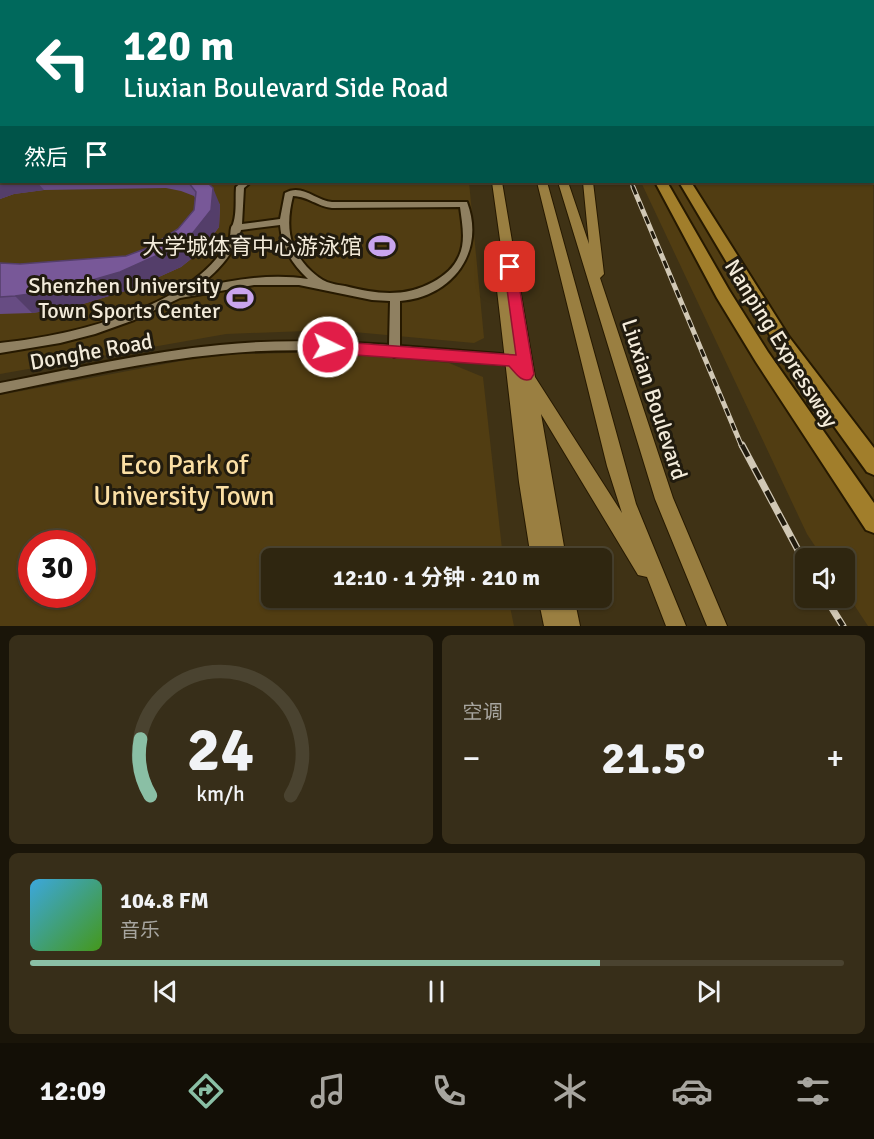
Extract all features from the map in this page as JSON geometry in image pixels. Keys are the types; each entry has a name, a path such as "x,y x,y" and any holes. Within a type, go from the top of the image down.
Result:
{"highway":[{"name":"Nanping Expressway","path":"662,183 723,294 762,357 874,522"},
{"name":"Nanping Expressway","path":"686,183 783,342 874,465"}],"main road":[{"path":"490,183 540,548"},
{"path":"497,183 553,548"},
{"path":"542,183 627,504 676,626"},
{"name":"Liuxian Boulevard","path":"563,183 664,499 717,626"},
{"path":"588,183 604,315"},
{"path":"513,360 526,374 667,606"},
{"path":"550,608 554,626"},
{"path":"566,608 570,626"}],"street":[{"path":"182,295 217,267 234,240 240,187 246,183"},
{"path":"0,348 19,347 67,336 128,318 182,295 264,280 300,281 353,294 394,299 427,292 451,275 464,260 468,243 465,204 332,205 323,204 307,194 289,193 283,222 289,248 304,272 326,287"},
{"path":"235,228 283,222"},
{"path":"393,352 394,299"},
{"name":"Donghe Road","path":"0,387 132,363 252,347 308,345 513,360"}],"green space":[{"name":"Shenzhen University Town Sports Center","path":"0,183 469,183 484,338 474,343 332,330 226,334 0,374"},
{"path":"641,183 873,183 874,626 868,626 855,606 855,548 816,548 807,534"},
{"name":"Eco Park of University Town","path":"326,352 449,363 483,377 502,548 261,548 261,608 510,608 514,626 0,626 0,395 213,355"}],"building":[{"path":"189,183 208,183 213,188 211,210 192,234 171,249 120,272 58,290 0,297 0,263 20,264 126,256 150,247 178,229 194,210 196,192"}],"railway":[{"path":"631,183 634,189"},
{"path":"633,187 742,447"},
{"path":"742,445 797,548"},
{"path":"832,608 843,626"}],"place":[{"name":"大学城体育中心游泳馆","path":"382,246"},
{"name":"Shenzhen University Town Sports Center","path":"240,298"}],"route":[{"path":"328,347 513,360 526,374 510,267"}]}
